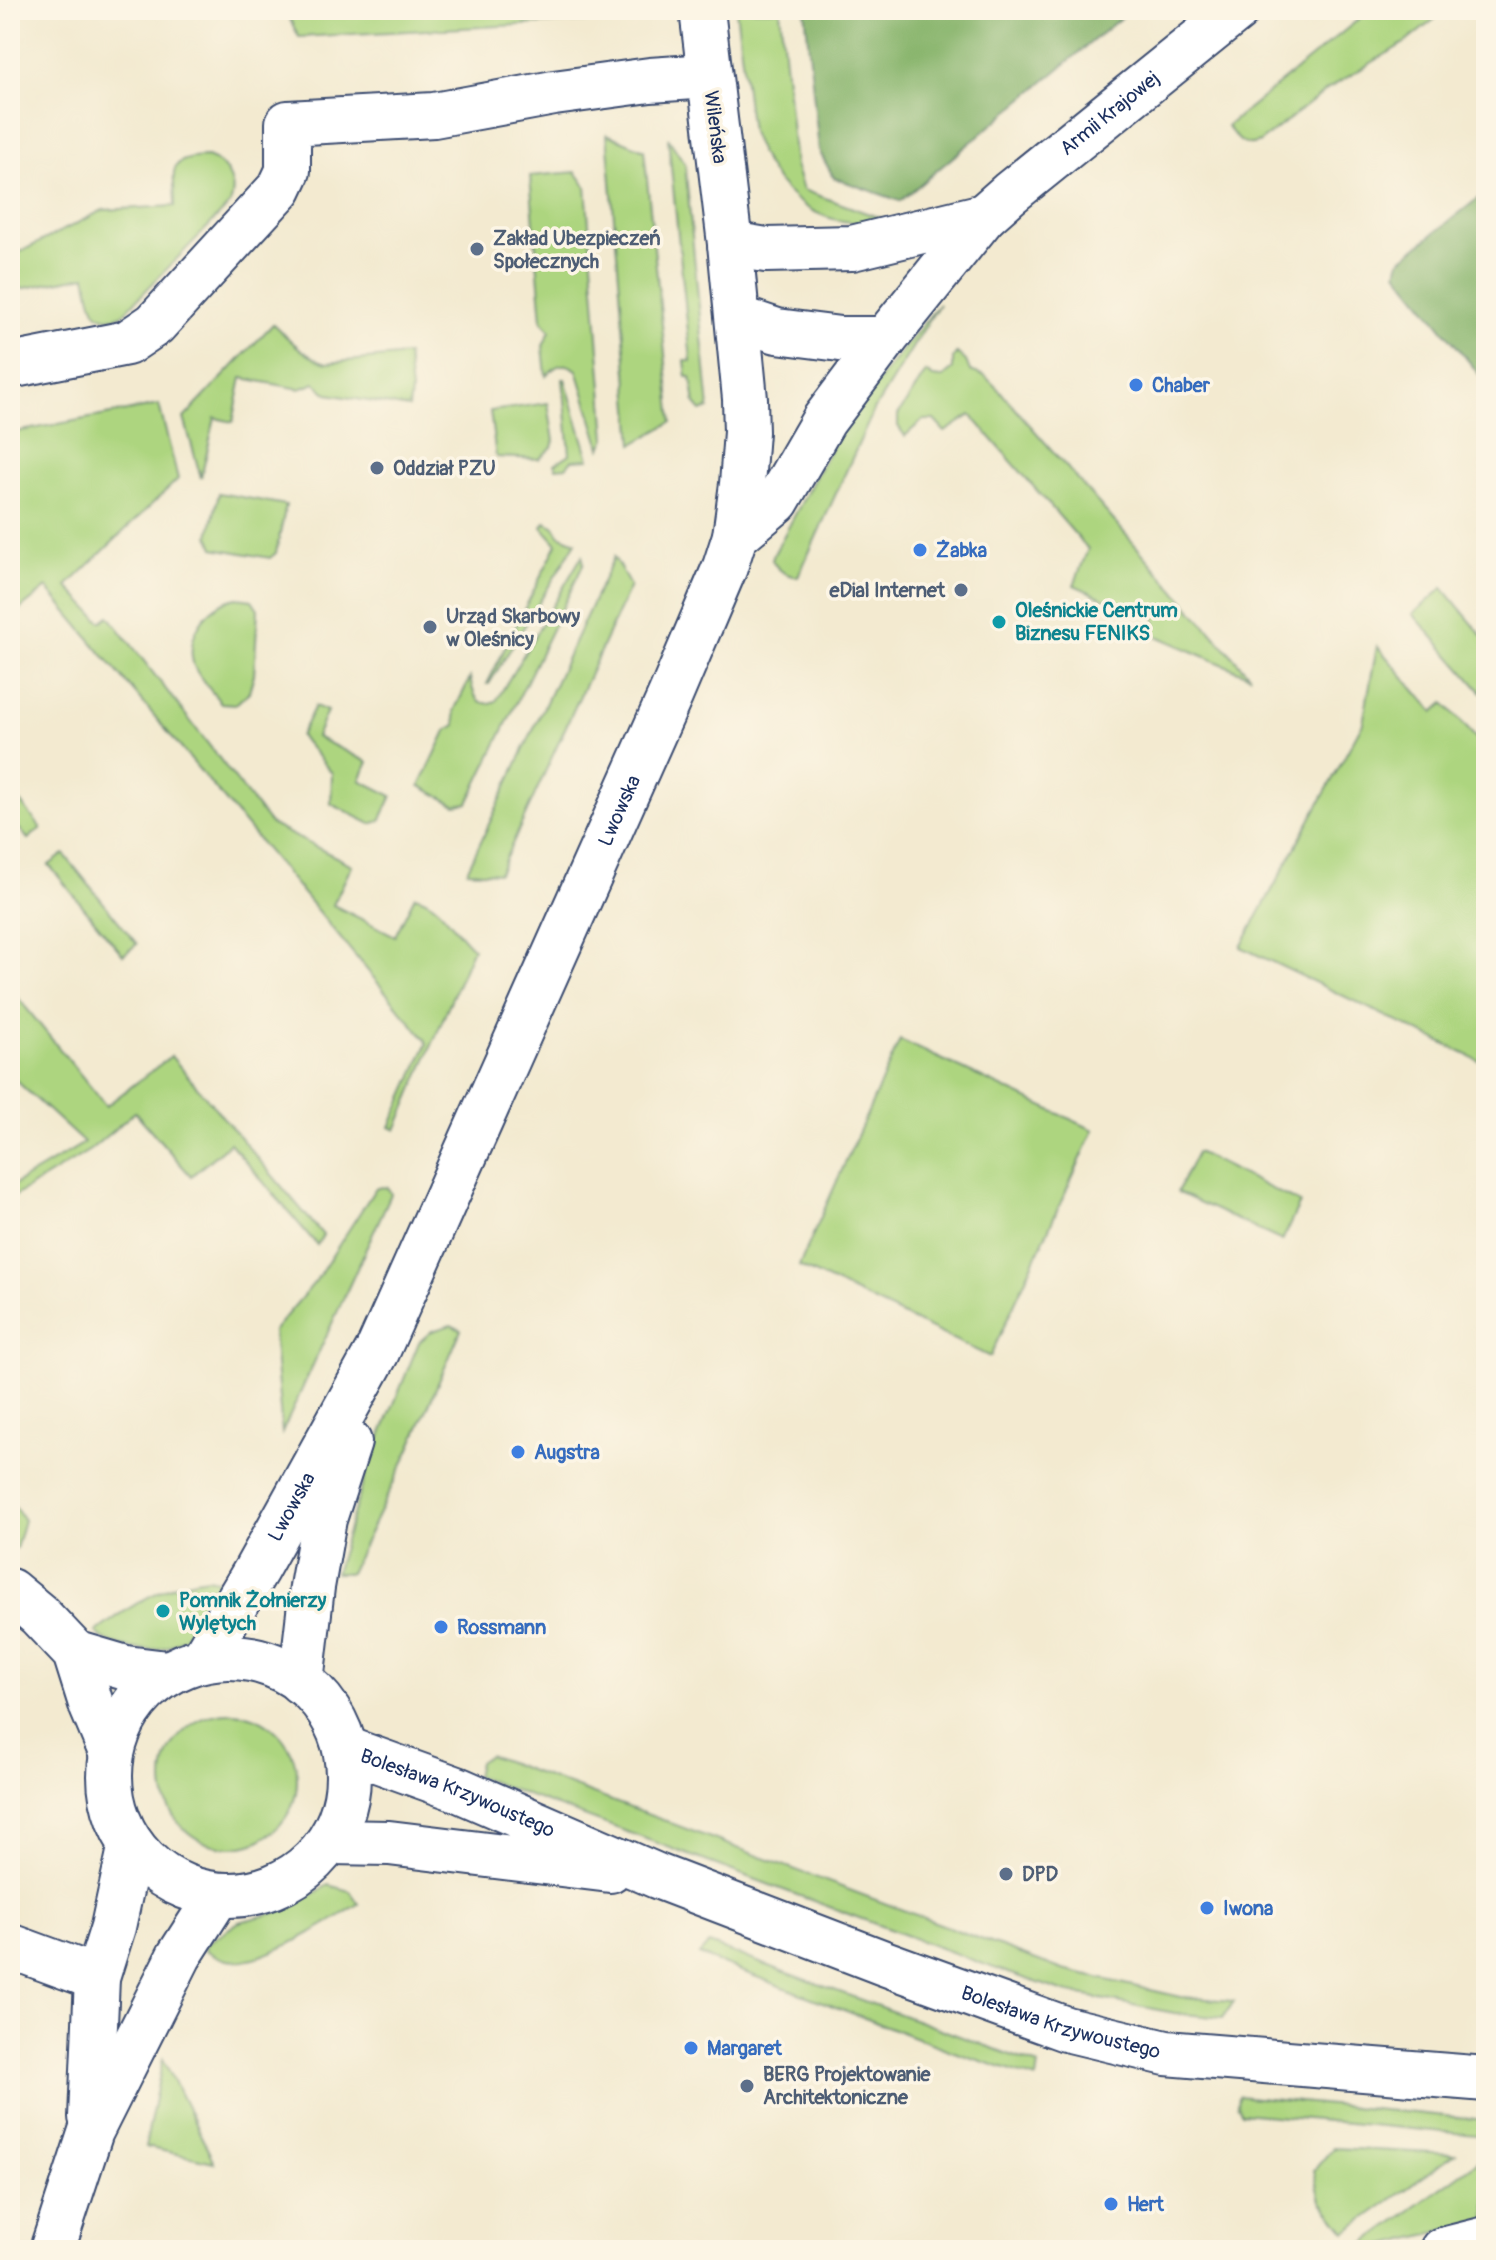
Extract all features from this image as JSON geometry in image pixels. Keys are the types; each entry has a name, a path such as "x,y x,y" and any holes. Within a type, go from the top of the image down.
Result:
{"street":[{"name":"Wileńska","path":"702,10 730,244"},
{"name":"Armii Krajowej","path":"735,536 777,501 824,420 984,216 1237,10"},
{"path":"10,366 127,343 155,324 280,188 288,171 288,123 434,115 554,93 650,80 709,76"},
{"name":"Armii Krajowej","path":"730,244 766,250 852,248 984,216"},
{"name":"Lwowska","path":"185,1666 256,1570 377,1352 725,567 735,536 746,432 730,244"},
{"path":"738,318 777,331 840,339 885,339"},
{"name":"Lwowska","path":"301,1682 324,1519 377,1352"},
{"path":"10,1591 39,1615 75,1653 92,1707 111,1752"},
{"path":"75,1653 126,1668 185,1666 237,1656 269,1662 301,1682 321,1700 335,1722 346,1749 349,1784 344,1814 330,1842 311,1862 284,1882 251,1893 218,1895 184,1886 154,1869 131,1844 116,1816 109,1785 111,1752 122,1721 141,1694 185,1666"},
{"name":"Bolesława Krzywoustego","path":"346,1749 457,1789 657,1876 1066,2029 1166,2053 1486,2079"},
{"name":"Bolesława Krzywoustego","path":"330,1842 389,1843 657,1876"},
{"path":"91,2131 97,1978 113,1927 131,1844"},
{"path":"52,2250 91,2131 179,1956 218,1895"},
{"path":"10,1946 97,1978"},
{"path":"1442,2250 1486,2239"}],"green space":[{"path":"285,10 601,10 594,21 299,37"},
{"path":"736,10 780,10 795,165 803,190 886,220 861,222 819,214 801,204 772,173 751,132"},
{"path":"805,10 1130,10 900,201 834,178 819,151"},
{"path":"1370,10 1446,10 1406,42 1328,89 1260,142 1249,144 1237,139 1227,126"},
{"path":"607,134 644,150 672,422 633,444"},
{"path":"668,138 685,164 709,409 701,411 695,404 685,361 691,361"},
{"path":"207,157 220,164 232,182 230,204 122,315 112,318 98,314 86,276 10,291 10,257 103,210 175,206 174,176 178,164 184,160"},
{"path":"576,172 586,186 606,438 601,448 577,370 560,365 546,376 543,346 550,331 542,320 530,176"},
{"path":"1486,192 1486,383 1397,272 1400,260"},
{"path":"939,304 874,410 798,577 783,572 772,560 774,554 843,425"},
{"path":"273,324 305,352 327,363 407,355 411,392 409,408 328,394 315,383 300,389 242,378 233,422 215,418 201,478 184,418"},
{"path":"957,353 966,361 970,371 985,376 1000,391 1250,676 1150,633 1156,622 1151,612 1143,610 1138,614 1074,585 1088,549 971,415 945,432 934,420 923,420 905,436 898,426 898,415 926,372 942,378 953,369 953,359"},
{"path":"563,379 589,459 572,460 566,467 556,468 555,464 570,454"},
{"path":"548,403 554,441 552,447 539,459 496,457 490,411"},
{"path":"159,405 178,479 67,586 101,622 109,616 270,824 352,865 333,905 395,936 415,896 433,904 473,948 396,1130 390,1127 427,1044 425,1039 47,588 10,617 10,431"},
{"path":"219,493 286,505 276,553 270,558 214,548 209,536"},
{"path":"545,522 554,526 559,535 576,542 487,684 557,544 542,527"},
{"path":"582,556 584,563 468,803 456,805 420,786 446,731 456,725 454,711 470,678 480,701 496,701"},
{"path":"614,557 630,586 499,873 467,871"},
{"path":"1443,588 1486,640 1486,697 1413,614"},
{"path":"237,598 252,600 258,609 254,675 249,692 236,704 221,703 196,671 192,644 200,623 208,614 226,601"},
{"path":"1377,646 1434,712 1444,703 1486,749 1486,1064 1241,947 1363,723"},
{"path":"315,706 327,711 316,737 368,762 360,780 392,796 380,821 371,824 331,804 332,773 300,736"},
{"path":"10,789 41,828 28,839 10,818"},
{"path":"64,854 137,944 123,955 49,865"},
{"path":"10,988 106,1106 171,1056 323,1235 317,1245 230,1143 191,1176 135,1112 90,1150 10,1199 10,1187 84,1143 10,1075"},
{"path":"900,1040 1094,1130 990,1357 799,1266"},
{"path":"1197,1152 1300,1203 1282,1241 1177,1192"},
{"path":"388,1188 391,1194 282,1433 273,1331 315,1282 375,1189"},
{"path":"451,1325 461,1330 409,1451 350,1573 335,1573 367,1470 419,1342 432,1331"},
{"path":"10,1500 24,1520 16,1549 10,1549"},
{"path":"207,1578 228,1582 200,1622 178,1642 149,1650 130,1648 112,1643 96,1632 162,1590"},
{"path":"230,1713 256,1718 277,1733 292,1754 297,1780 292,1806 277,1827 256,1842 230,1847 204,1842 183,1827 168,1806 163,1780 168,1754 183,1733 204,1718"},
{"path":"489,1755 1063,1970 1181,1997 1234,2001 1223,2018 1174,2013 1065,1992 476,1776 479,1762"},
{"path":"328,1885 350,1891 359,1904 295,1941 258,1957 227,1960 205,1950 206,1944 239,1922 278,1912"},
{"path":"709,1944 1038,2065 1036,2079 954,2052 699,1955"},
{"path":"163,2059 214,2162 145,2147"},
{"path":"1238,2096 1486,2120 1486,2136 1242,2113 1237,2105"},
{"path":"1333,2148 1455,2154 1346,2232 1321,2201 1314,2170"},
{"path":"1486,2158 1486,2220 1366,2250 1355,2250"}],"place":[{"name":"Zakład Ubezpieczeń Społecznych","path":"477,249"},
{"name":"Chaber","path":"1136,385"},
{"name":"Oddział PZU","path":"377,468"},
{"name":"Żabka","path":"920,550"},
{"name":"eDial Internet","path":"961,590"},
{"name":"Oleśnickie Centrum Biznesu FENIKS","path":"999,622"},
{"name":"Urząd Skarbowy w Oleśnicy","path":"430,627"},
{"name":"Augstra","path":"518,1452"},
{"name":"Pomnik Żołnierzy Wylętych","path":"163,1611"},
{"name":"Rossmann","path":"441,1627"},
{"name":"DPD","path":"1006,1874"},
{"name":"Iwona","path":"1207,1908"},
{"name":"Margaret","path":"691,2048"},
{"name":"BERG Projektowanie Architektoniczne","path":"747,2086"},
{"name":"Hert","path":"1111,2204"}]}
